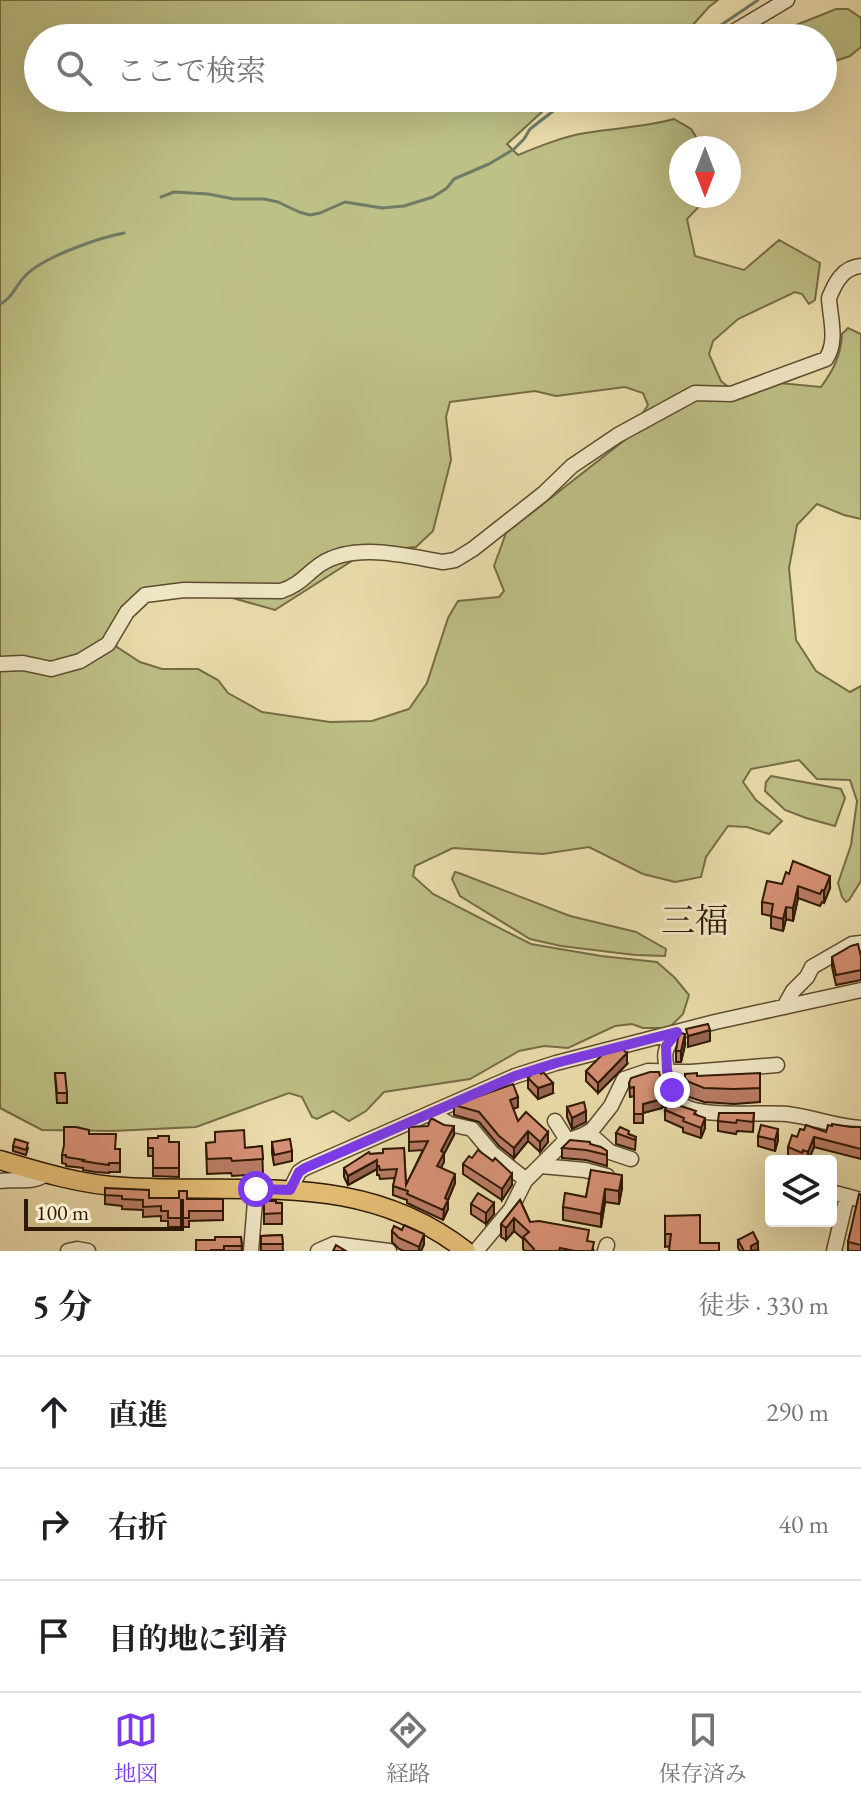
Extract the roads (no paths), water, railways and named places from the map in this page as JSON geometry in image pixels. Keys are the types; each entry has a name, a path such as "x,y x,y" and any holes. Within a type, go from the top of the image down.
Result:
{"main road":[{"path":"0,1160 107,1186 321,1192 378,1205 411,1217 466,1251"}],"street":[{"path":"747,24 787,0"},
{"path":"0,664 23,663 51,669 80,661 108,644 127,612 145,595 184,590 281,591 294,587 322,563 358,551 443,562 455,560 543,494 572,466 618,435 695,393 731,394 826,359 832,344 829,298 836,283 848,270 861,266"},
{"path":"784,1007 812,967 852,944 861,943"},
{"path":"290,1190 299,1172 305,1168 515,1076 677,1032 861,990"},
{"path":"677,1032 666,1046 667,1070 672,1090 684,1106 706,1113 789,1114 838,1126 861,1128"},
{"path":"476,1251 511,1209 526,1180 560,1145 589,1133 611,1106 624,1079 642,1072 777,1065"},
{"path":"431,1113 450,1124 472,1129 492,1153 526,1180"},
{"path":"555,1121 567,1140"},
{"path":"589,1133 610,1152 631,1159"},
{"path":"541,1166 585,1170 607,1176"},
{"path":"0,1181 37,1180 48,1172"},
{"path":"251,1251 256,1189"},
{"path":"834,1251 854,1198"},
{"path":"318,1251 334,1244 389,1251"},
{"path":"68,1251 88,1251"}],"waterway":[{"path":"723,24 758,0"},
{"path":"161,197 174,192 264,199 310,215 345,202 382,208 404,206 433,197 454,179 514,149 530,129 552,112"},
{"path":"0,304 25,276 44,262 86,244 124,233"}],"district":[{"name":"三福","path":"695,920"}]}
